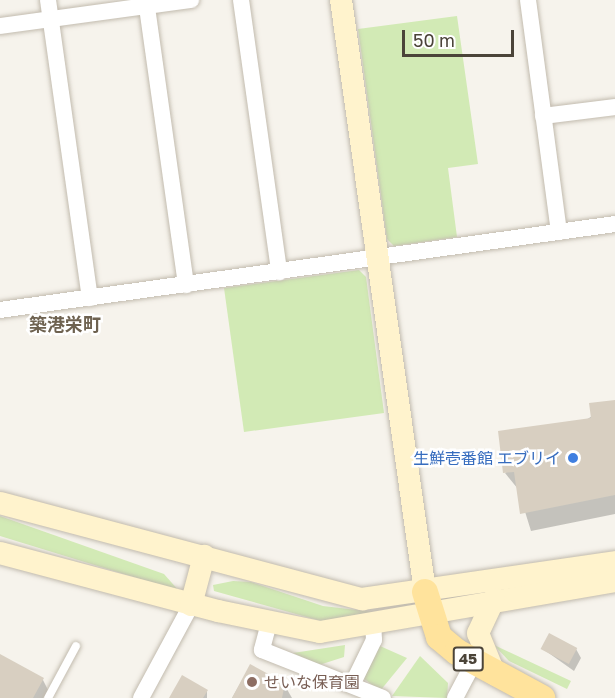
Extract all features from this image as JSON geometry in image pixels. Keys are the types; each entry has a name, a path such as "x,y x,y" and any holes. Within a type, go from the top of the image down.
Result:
{"main road":[{"name":"45","path":"427,602 439,637 485,668 542,698"}],"street":[{"path":"48,0 90,298"},
{"path":"0,26 147,3 191,0"},
{"path":"241,0 279,272"},
{"path":"341,0 376,258 427,602"},
{"path":"528,0 559,232"},
{"path":"147,3 186,285"},
{"path":"543,116 615,107"},
{"path":"0,310 615,224"},
{"path":"0,503 204,556 333,595 362,599 427,602 494,599 615,581"},
{"path":"0,553 191,605 270,624 320,632 373,623 427,602 615,562"},
{"path":"141,698 191,605 204,556"},
{"path":"454,698 485,668 478,633 494,599"},
{"path":"353,683 374,640 373,623"},
{"path":"270,624 262,650 353,683 383,698"}],"lane":[{"path":"48,698 76,646"}],"green space":[{"path":"457,16 478,164 448,168 457,237 394,246 387,239 358,29"},
{"path":"359,270 366,277 384,413 244,432 224,288"},
{"path":"0,516 164,574 179,591 0,536"},
{"path":"233,581 251,582 323,606 374,612 321,621 214,591 213,585"},
{"path":"345,645 344,657 319,665 293,653"},
{"path":"494,645 571,681 567,689 509,661"},
{"path":"380,646 407,658 380,691 363,678"},
{"path":"420,656 448,683 447,698 392,696"}],"building":[{"path":"615,400 615,495 520,514 514,472 503,473 498,431 591,418 589,403"},
{"path":"549,633 577,648 569,664 541,649"},
{"path":"0,654 44,678 33,698 0,698"},
{"path":"250,664 285,683 282,698 232,698"},
{"path":"182,675 208,690 203,698 169,698"}],"place":[{"name":"生鮮壱番館 エブリイ","path":"573,458"},
{"name":"せいな保育園","path":"252,682"}],"district":[{"name":"築港栄町","path":"65,324"}]}
